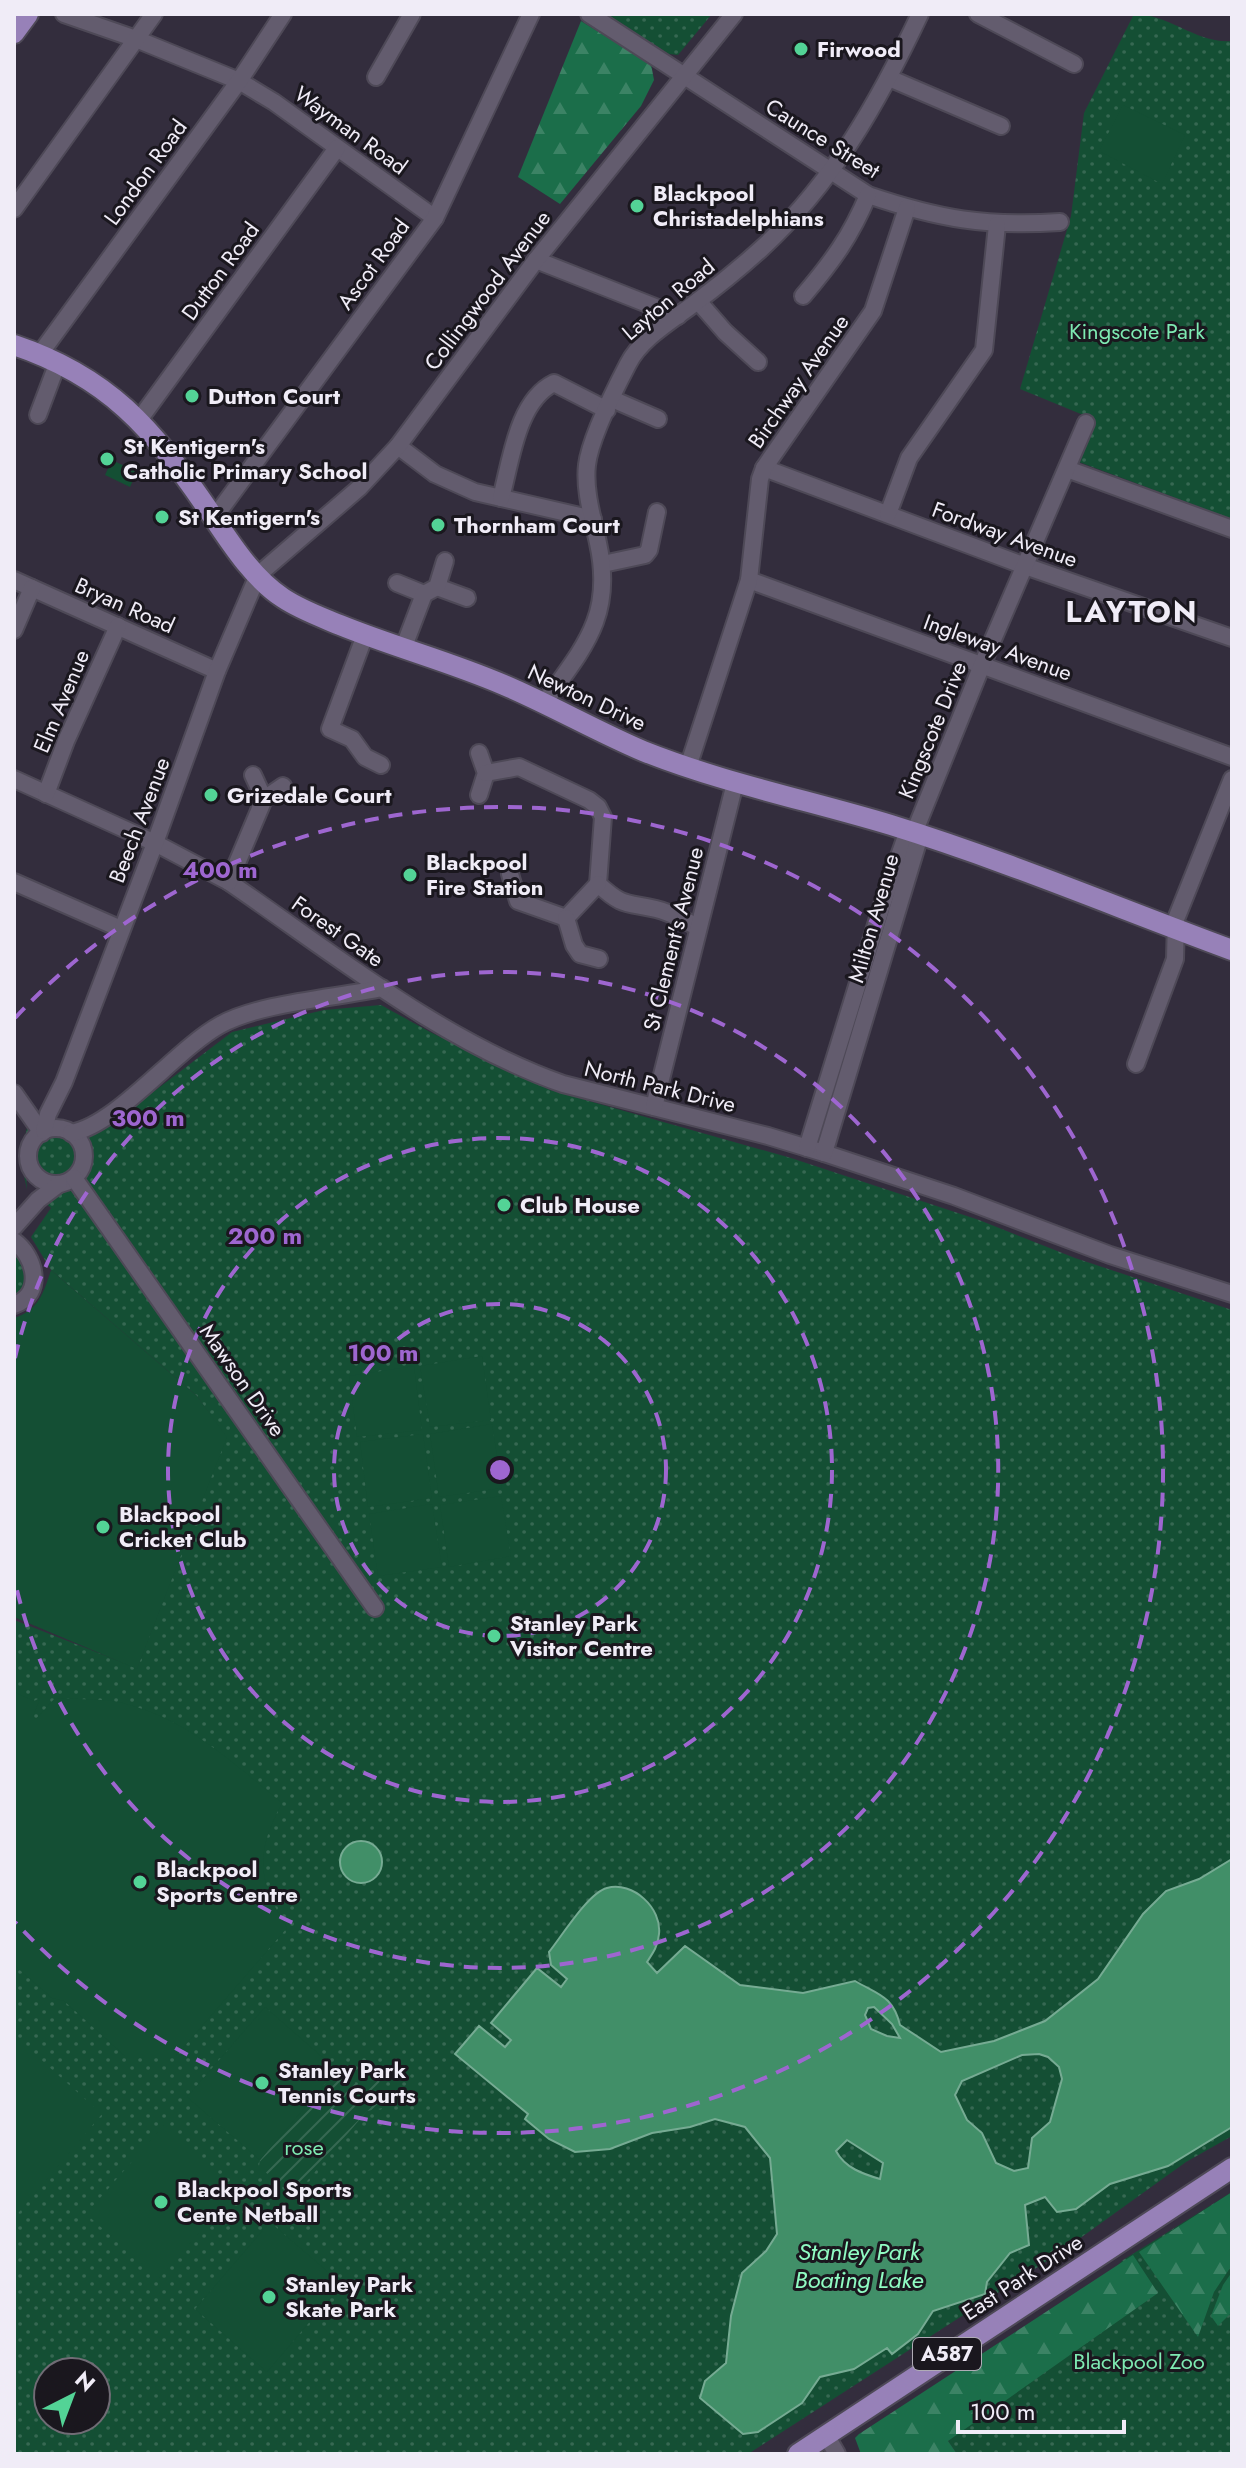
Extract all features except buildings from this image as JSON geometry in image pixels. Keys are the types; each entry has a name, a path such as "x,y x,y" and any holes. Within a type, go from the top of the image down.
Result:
{"main road":[{"path":"14,33 28,14"},
{"name":"Newton Drive","path":"14,345 51,359 96,383 139,420 165,449 258,575 282,598 365,635 503,684 642,750 735,783 1008,863 1232,950"},
{"name":"East Park Drive","path":"806,2452 826,2435 1232,2168"}],"street":[{"name":"Wayman Road","path":"64,14 239,81 267,97 435,218"},
{"path":"14,209 154,14"},
{"name":"London Road","path":"38,415 51,359 52,337 239,81 283,14"},
{"path":"376,77 412,14"},
{"name":"Ascot Road","path":"214,518 435,218 531,14"},
{"name":"Caunce Street","path":"589,14 868,195 907,208 997,225 1060,222"},
{"name":"Collingwood Avenue","path":"258,575 359,488 398,446 536,260 734,14"},
{"path":"978,14 1074,64"},
{"name":"Layton Road","path":"544,703 592,634 602,593 603,564 586,466 610,405 636,352 762,247 832,172 889,78 913,17"},
{"path":"889,78 1001,126"},
{"name":"Dutton Road","path":"139,420 337,148"},
{"path":"803,296 843,247 868,195"},
{"name":"Birchway Avenue","path":"688,767 749,580 760,479 764,468 873,311 907,208"},
{"path":"888,514 909,458 984,350 997,225"},
{"path":"536,260 678,316"},
{"path":"698,301 725,332 758,362"},
{"path":"501,498 525,412 540,390 554,383 610,405 658,419"},
{"name":"Kingscote Drive","path":"914,833 1086,423"},
{"path":"398,446 435,474 475,492 593,519"},
{"name":"Fordway Avenue","path":"764,468 1025,566 1232,638"},
{"path":"1067,469 1232,529"},
{"path":"603,564 645,555 649,550 657,512"},
{"path":"403,649 445,561"},
{"name":"Beech Avenue","path":"43,1132 155,843 217,671 258,575"},
{"name":"Bryan Road","path":"14,580 217,671"},
{"name":"Ingleway Avenue","path":"749,580 1232,757"},
{"path":"397,583 467,598"},
{"path":"14,630 32,588"},
{"name":"Elm Avenue","path":"46,794 66,741 118,626"},
{"path":"365,635 330,729 352,739 365,757 381,765"},
{"path":"479,753 486,773 479,795"},
{"path":"486,773 519,767 598,807 604,828 598,884 566,918"},
{"path":"253,775 264,799"},
{"path":"1136,1064 1175,959 1176,919 1232,779"},
{"name":"Forest Gate","path":"15,781 155,843 229,882 382,988"},
{"name":"St Clement's Avenue","path":"654,1107 735,783"},
{"path":"229,882 264,799 283,786"},
{"name":"Milton Avenue","path":"807,1148 887,889 905,839 914,833 918,842 824,1153"},
{"path":"510,874 516,906 566,918"},
{"path":"14,882 121,929"},
{"path":"598,884 626,905 658,909 698,927"},
{"path":"566,918 580,954 599,959"},
{"path":"14,1224 31,1190 29,1152 33,1141 43,1132 86,1129 111,1114 201,1036 229,1021 259,1011 382,988"},
{"name":"North Park Drive","path":"382,988 435,1022 530,1072 563,1084 824,1153 967,1201 1110,1255 1232,1294"},
{"name":"Beech Avenue","path":"64,1082 60,1112 68,1131"},
{"path":"14,1093 43,1132"},
{"path":"84,1150 111,1114"},
{"path":"14,1224 38,1200 83,1166 84,1150 79,1140 68,1131"},
{"path":"31,1169 43,1181 66,1181"},
{"name":"Mawson Drive","path":"66,1181 375,1608"},
{"path":"14,1241 27,1252 34,1271 32,1289 27,1297 14,1305"},
{"path":"826,2435 837,2454"}],"green space":[{"path":"606,14 712,14 678,55 669,54"},
{"name":"Kingscote Park","path":"1134,14 1147,15 1207,38 1232,41 1232,519 1079,462 1093,419 1020,389 1071,216 1084,113"},
{"path":"581,21 651,64 654,80 641,106 560,204 518,177"},
{"path":"1123,105 1185,135 1162,184 1099,151"},
{"path":"112,460 137,472 130,487 105,475"},
{"path":"381,1005 550,1090 791,1158 979,1220 1075,1258 1232,1310 1232,2136 1186,2162 1058,2254 748,2454 14,2454 14,1620 137,1668 226,1437 197,1396 51,1270 31,1237 51,1208 43,1201 83,1177 86,1163 81,1135 102,1131 232,1032 324,1010"},
{"path":"28,1124 30,1139 25,1157 27,1190 20,1156"},
{"path":"56,1134 72,1141 79,1157 72,1173 56,1180 40,1173 33,1157 40,1141"},
{"path":"16,1251 22,1254 28,1280 21,1293 14,1298 14,1257"},
{"name":"Blackpool Cricket Club","path":"51,1270 197,1396 227,1437 137,1669 14,1617 14,1318 34,1306 43,1293"},
{"path":"482,1356 491,1420 430,1427 420,1366"},
{"path":"414,1366 422,1430 357,1437 349,1376"},
{"path":"492,1424 502,1488 439,1497 430,1434"},
{"path":"423,1434 432,1498 368,1507 360,1442"},
{"path":"501,1496 511,1556 449,1567 440,1505"},
{"path":"432,1504 442,1567 378,1576 369,1514"},
{"name":"Blackpool Sports Centre","path":"14,1692 34,1701 40,1698 33,1717 36,1719 55,1698 112,1701 160,1716 203,1740 282,1803 267,1837 263,1866 270,1895 287,1928 176,2056 125,2056 64,2001 52,1998 14,1965"},
{"name":"Stanley Park Tennis Courts","path":"265,2007 337,2070 260,2160 187,2097"},
{"path":"14,2036 102,2114 14,2218"},
{"name":"rose","path":"337,2070 361,2087 373,2075 379,2080 388,2107 367,2111 296,2194 290,2193 259,2166 260,2160"},
{"name":"Blackpool Sports Cente Netball","path":"164,2125 237,2190 159,2278 86,2214"},
{"name":"Blackpool Zoo","path":"1232,2192 1232,2454 957,2454 948,2441 1123,2260"},
{"path":"1232,2192 1232,2265 1214,2292 1198,2337 1139,2252"},
{"name":"Stanley Park Skate Park","path":"270,2222 342,2284 267,2372 195,2309"},
{"path":"1133,2255 1158,2293 948,2441 957,2454 861,2454 855,2438 859,2434"},
{"path":"1232,2272 1232,2312 1218,2326 1211,2316 1223,2285"}],"water":[{"path":"361,1841 376,1847 382,1862 376,1877 361,1883 346,1877 340,1862 346,1847"},
{"name":"Stanley Park Boating Lake","path":"1232,1859 1232,2127 1168,2166 1110,2184 1076,2209 1057,2212 1045,2197 1025,2205 1029,2245 1010,2253 987,2282 985,2294 933,2311 918,2334 892,2354 887,2348 854,2369 820,2377 802,2403 758,2432 743,2434 700,2398 705,2381 726,2363 731,2316 742,2273 766,2251 777,2234 770,2158 745,2127 715,2119 652,2133 610,2149 575,2152 549,2139 525,2119 528,2114 455,2054 479,2026 505,2047 511,2040 491,2023 537,1968 561,1987 567,1979 551,1965 549,1952 584,1906 607,1888 627,1889 651,1906 659,1924 659,1934 647,1962 657,1973 685,1946 740,1985 803,1993 855,1981 884,1997 900,2025 941,2052 994,2041 1045,2021 1098,1979 1143,1914 1166,1891 1199,1879","holes":["874,2007 892,2024 900,2038 871,2029 865,2015 868,2008","1022,2055 1048,2057 1059,2067 1062,2079 1050,2122 1032,2138 1028,2168 1014,2171 996,2163 982,2133 967,2120 955,2095 962,2081","847,2140 883,2163 880,2179 849,2166 836,2151"]}],"place":[{"name":"Firwood","path":"801,49"},
{"name":"Blackpool Christadelphians","path":"637,206"},
{"name":"Dutton Court","path":"192,396"},
{"name":"St Kentigern's Catholic Primary School","path":"107,459"},
{"name":"St Kentigern's","path":"162,517"},
{"name":"Thornham Court","path":"438,525"},
{"name":"Grizedale Court","path":"211,795"},
{"name":"Blackpool Fire Station","path":"410,875"},
{"name":"Club House","path":"504,1205"},
{"name":"Blackpool Cricket Club","path":"103,1527"},
{"name":"Stanley Park Visitor Centre","path":"494,1636"},
{"name":"Blackpool Sports Centre","path":"140,1882"},
{"name":"Stanley Park Tennis Courts","path":"262,2083"},
{"name":"Blackpool Sports Cente Netball","path":"161,2202"},
{"name":"Stanley Park Skate Park","path":"269,2297"}],"district":[{"name":"LAYTON","path":"1132,611"}]}
